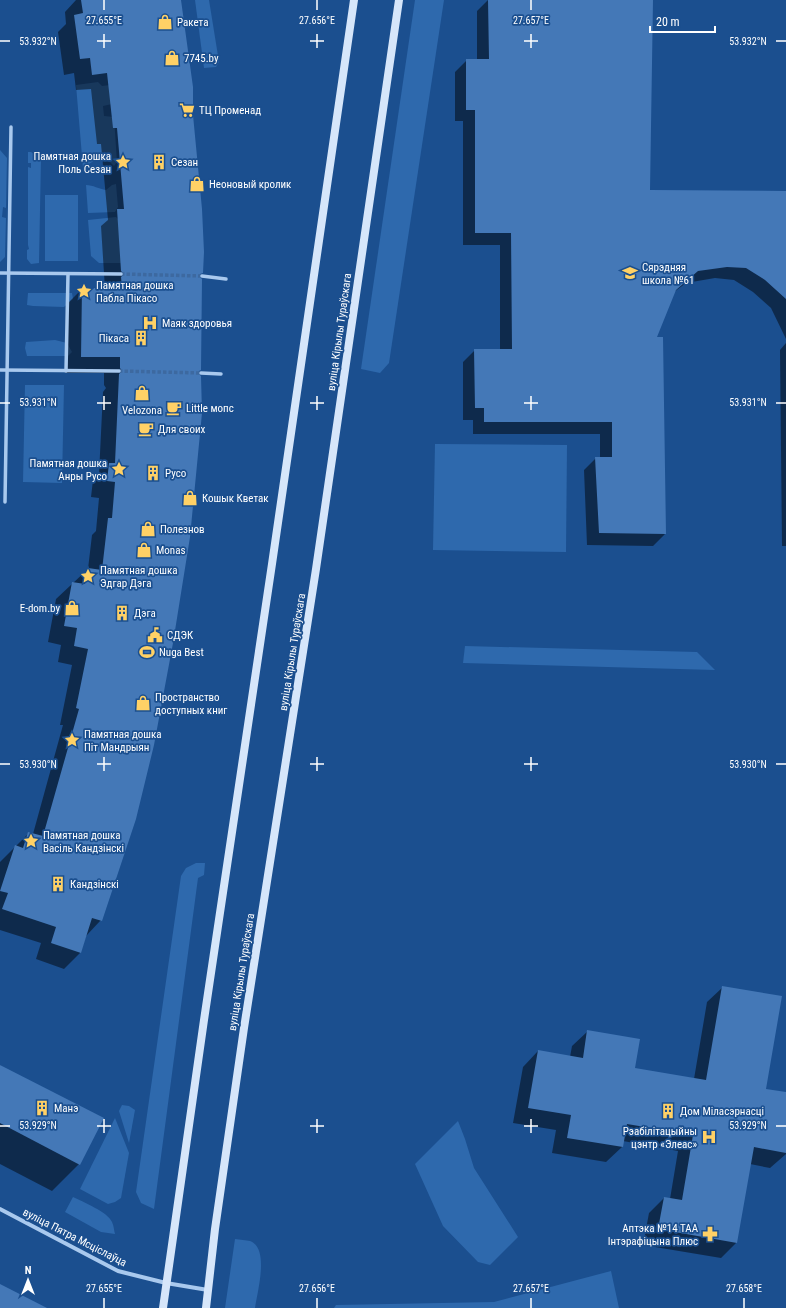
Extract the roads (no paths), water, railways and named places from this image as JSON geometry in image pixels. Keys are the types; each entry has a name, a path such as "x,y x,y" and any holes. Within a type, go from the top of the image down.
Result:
{"main road":[{"path":"163,1308 354,0"},
{"name":"вуліца Кірылы Тураўскага","path":"206,1308 215,1229 244,1028 316,569 399,0"}],"street":[{"path":"5,502 11,127"},
{"path":"0,273 121,274"},
{"path":"66,371 68,274"},
{"path":"202,276 226,279"},
{"path":"0,370 119,371"},
{"path":"201,373 221,374"},
{"name":"вуліца Пятра Мсціслаўца","path":"0,1210 118,1271 166,1283 209,1290"}],"tunnel":[{"path":"121,274 202,276"},
{"path":"119,371 201,373"}],"place":[{"name":"Ракета","path":"165,22"},
{"name":"7745.by","path":"172,58"},
{"name":"ТЦ Променад","path":"187,110"},
{"name":"Памятная дошка Поль Сезан","path":"123,162"},
{"name":"Сезан","path":"159,162"},
{"name":"Неоновый кролик","path":"197,184"},
{"name":"Сярэдняя школа №61","path":"630,273"},
{"name":"Памятная дошка Пабла Пікасо","path":"84,291"},
{"name":"Маяк здоровья","path":"150,323"},
{"name":"Пікаса","path":"141,338"},
{"name":"Velozona","path":"142,393"},
{"name":"Little мопс","path":"174,408"},
{"name":"Для своих","path":"146,429"},
{"name":"Памятная дошка Анры Русо","path":"119,469"},
{"name":"Русо","path":"153,473"},
{"name":"Кошык Кветак","path":"190,498"},
{"name":"Полезнов","path":"148,529"},
{"name":"Monas","path":"144,550"},
{"name":"Памятная дошка Эдгар Дэга","path":"88,576"},
{"name":"E-dom.by","path":"72,608"},
{"name":"Дэга","path":"122,613"},
{"name":"СДЭК","path":"155,635"},
{"name":"Nuga Best","path":"147,652"},
{"name":"Пространство доступных книг","path":"143,703"},
{"name":"Памятная дошка Піт Мандрыян","path":"72,740"},
{"name":"Памятная дошка Васіль Кандзінскі","path":"31,841"},
{"name":"Кандзінскі","path":"58,884"},
{"name":"Манэ","path":"42,1108"},
{"name":"Дом Міласэрнасці","path":"668,1111"},
{"name":"Рэабілітацыйны цэнтр «Элеас»","path":"709,1137"},
{"name":"Аптэка №14 ТАА Інтэрафіцына Плюс","path":"710,1234"}]}
